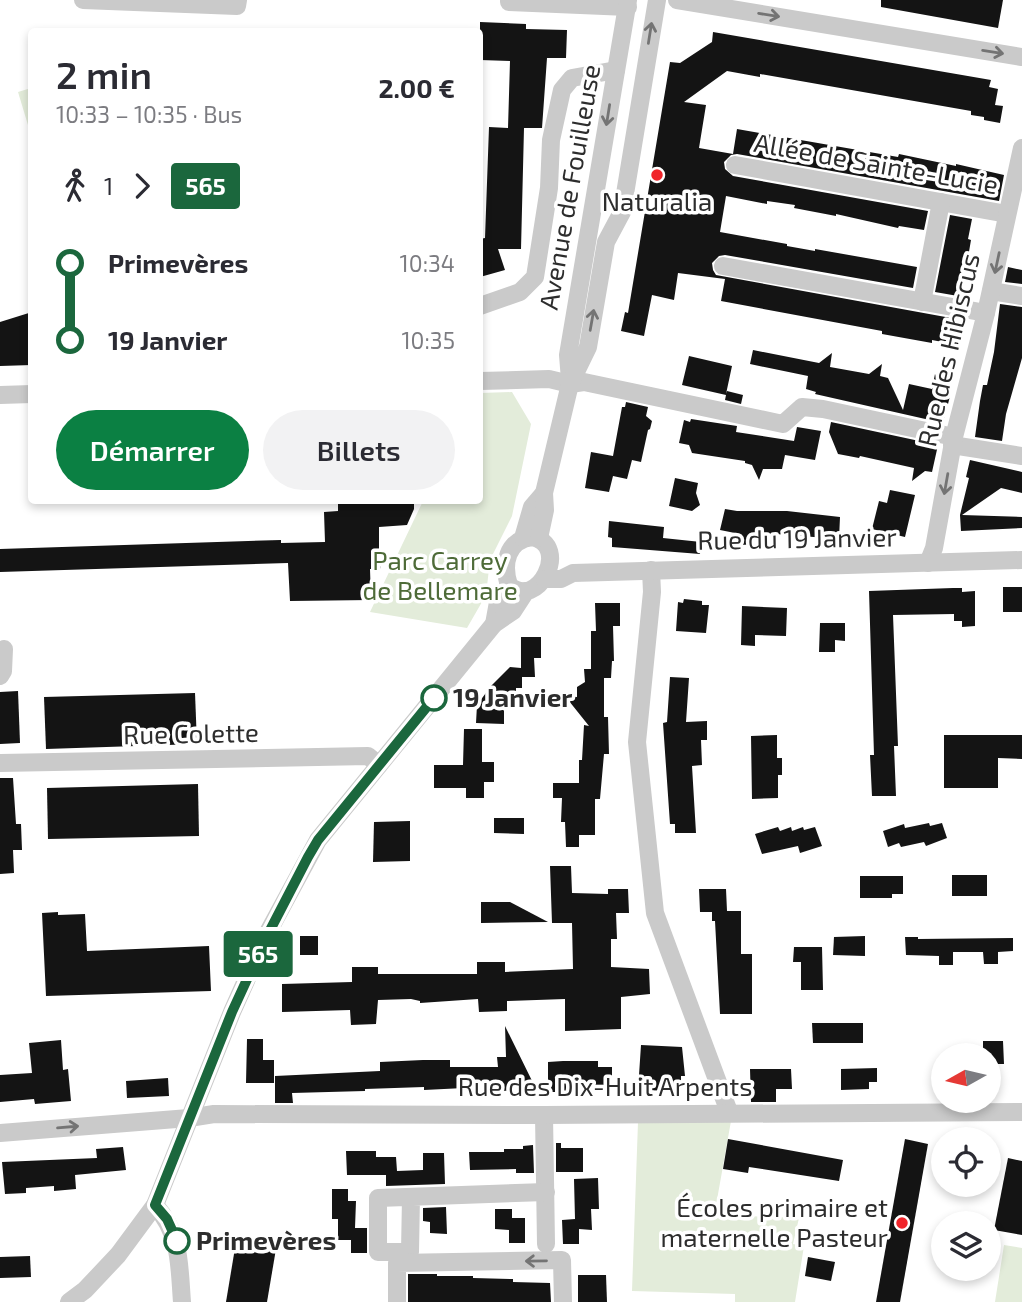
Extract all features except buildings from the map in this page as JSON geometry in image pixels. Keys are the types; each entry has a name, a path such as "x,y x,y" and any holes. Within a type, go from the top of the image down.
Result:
{"street":[{"path":"83,0 237,6 238,0"},
{"path":"509,0 628,3"},
{"name":"Avenue de Fouilleuse","path":"531,538 532,507 544,493 570,384 588,347 606,242 622,212 657,0"},
{"path":"677,0 1022,57"},
{"name":"Avenue de Fouilleuse","path":"570,384 568,355 628,3"},
{"path":"483,305 520,292 535,276 549,188 551,140 562,90 572,78 616,70"},
{"name":"Rue des Hibiscus","path":"929,563 953,441 986,313 1007,214 1018,180 1022,148"},
{"name":"Allée de Sainte-Lucie","path":"735,165 1007,214"},
{"path":"922,302 941,202"},
{"path":"723,266 986,313"},
{"path":"991,291 1022,296"},
{"path":"483,381 549,379 570,384 594,383 783,424 802,407 813,408 1022,456"},
{"path":"0,395 28,394"},
{"path":"69,1302 85,1290 118,1255 155,1205 232,1012 288,894 318,840 494,624 513,611 526,591 548,571 546,545 531,538 516,542 506,557 504,569 513,589 526,591"},
{"name":"Rue du 19 Janvier","path":"548,571 561,579 573,573 1022,560"},
{"path":"651,570 652,592 637,742 655,913 729,1112"},
{"path":"494,624 498,602 509,585"},
{"path":"0,676 3,671 4,649"},
{"name":"Rue Colette","path":"0,763 368,756 379,765"},
{"name":"Rue des Dix-Huit Arpents","path":"0,1133 214,1114 1022,1112"},
{"path":"544,1115 546,1244"},
{"path":"411,1197 545,1192"},
{"path":"155,1205 167,1219 177,1241 183,1302"},
{"path":"397,1302 397,1263 562,1260 563,1302"}],"green space":[{"path":"28,89 28,125 18,92"},
{"name":"Parc Carrey de Bellemare","path":"512,392 531,424 512,516 490,560 486,595 467,628 370,612 422,504 483,504 483,393"},
{"path":"731,1121 715,1211 746,1216 799,1218 793,1244 804,1246 795,1302 735,1302 735,1294 632,1291 638,1122"},
{"path":"1004,1245 1022,1248 1022,1302 995,1302 998,1281 1001,1281"}],"bus line":[{"name":"565","path":"177,1241 167,1219 155,1205 232,1012 267,936 318,840 434,698"}],"place":[{"name":"Naturalia","path":"657,175"},
{"name":"19 Janvier","path":"434,698"},
{"name":"Écoles primaire et maternelle Pasteur","path":"902,1223"},
{"name":"Primevères","path":"177,1241"}]}
